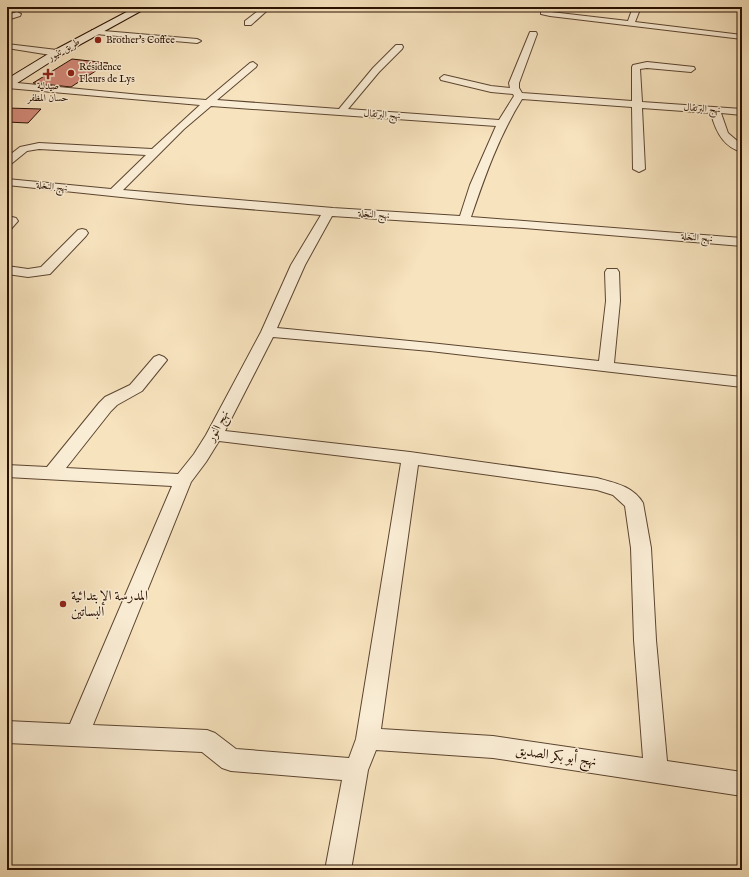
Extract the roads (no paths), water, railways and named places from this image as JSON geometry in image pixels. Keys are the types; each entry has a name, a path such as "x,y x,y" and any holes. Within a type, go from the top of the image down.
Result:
{"main road":[{"name":"طريق تنيور","path":"7,85 57,53 143,7"}],"street":[{"path":"248,24 267,7"},
{"path":"536,7 583,13 589,11"},
{"path":"631,23 637,7"},
{"path":"544,9 543,11 546,13 742,36"},
{"path":"7,18 17,14"},
{"path":"95,32 197,41"},
{"path":"464,221 476,185 502,123 518,94 514,83 533,34"},
{"path":"7,46 57,53"},
{"path":"341,112 376,70 399,47"},
{"path":"113,193 207,102 253,65"},
{"path":"639,169 636,67 691,69"},
{"name":"نهج البرتقال","path":"444,78 518,94 742,112"},
{"name":"نهج البرتقال","path":"7,85 98,94 502,123"},
{"path":"715,110 721,132 726,139 742,149"},
{"path":"7,162 24,149 39,146 155,152"},
{"name":"نهج النخلة","path":"7,182 328,212 524,224 742,242"},
{"name":"نهج النور","path":"77,736 183,480 200,458 214,435 268,332 298,265 328,212"},
{"path":"7,270 28,273 45,271 82,233"},
{"path":"606,366 613,301 612,272"},
{"path":"268,332 430,347 742,382"},
{"path":"52,473 105,407 111,401 136,388 159,360"},
{"path":"214,435 410,458 596,484 619,490 634,503 640,548 645,640 656,771"},
{"path":"338,870 356,770 368,739 410,458"},
{"path":"7,470 183,480"},
{"path":"7,732 207,741 231,760 356,770"},
{"name":"نهج أبو بكر الصديق","path":"368,739 493,747 742,784"}],"place":[{"name":"Brother's Coffee","path":"98,40"},
{"name":"Résidence Fleurs de Lys","path":"71,73"},
{"name":"صيدلية حسان المظفر","path":"48,74"},
{"name":"المدرسة الإبتدائية البساتين","path":"63,604"}]}
